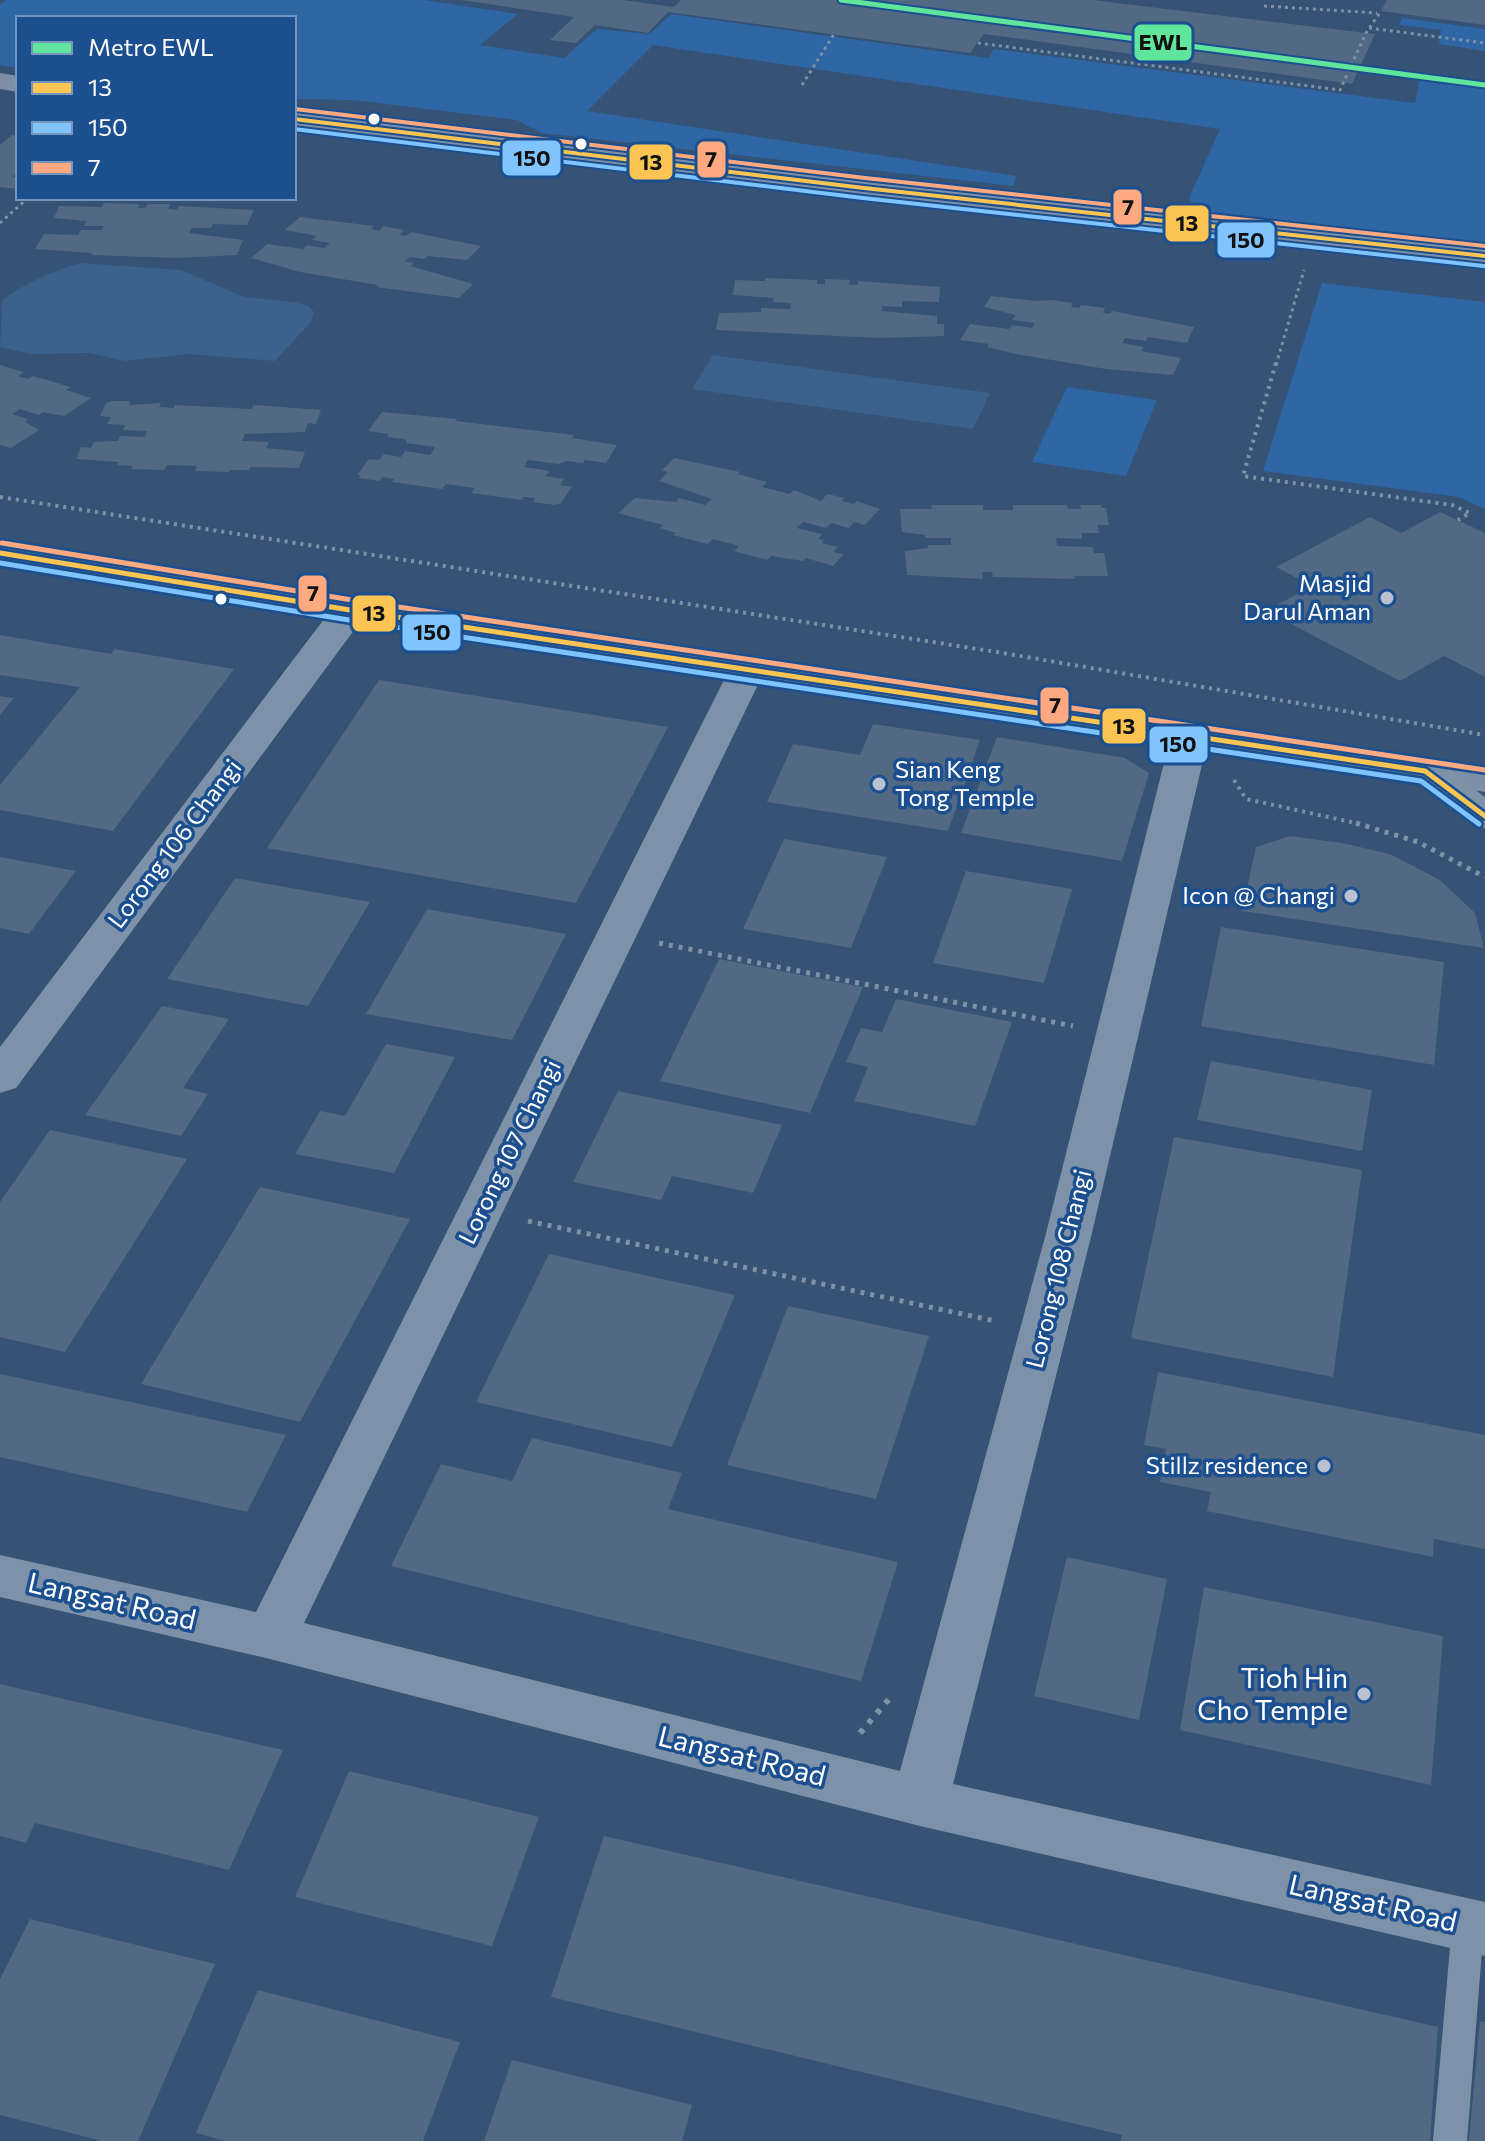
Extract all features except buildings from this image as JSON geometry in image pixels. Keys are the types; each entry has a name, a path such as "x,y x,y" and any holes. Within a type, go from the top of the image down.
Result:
{"highway":[{"path":"1425,771 1485,816"}],"main road":[{"path":"296,119 533,150 1485,256"},
{"path":"0,553 350,610 1485,780"}],"street":[{"name":"Lorong 106 Changi","path":"0,1078 350,610"},
{"name":"Lorong 107 Changi","path":"270,1637 748,668"},
{"name":"Lorong 108 Changi","path":"920,1801 1065,1251 1190,735"},
{"name":"Langsat Road","path":"0,1576 270,1637 920,1801 1477,1927"}],"lane":[{"path":"1450,2141 1477,1927"}],"path":[{"path":"978,43 1340,90 1379,12 1264,6"},
{"path":"1369,28 1485,43"},
{"path":"802,85 834,34"},
{"path":"0,223 26,200"},
{"path":"1314,238 1243,476 1452,505 1470,513 1458,520"},
{"path":"0,497 997,652 1485,735"},
{"path":"617,935 1117,1035"},
{"path":"527,1221 1006,1324"},
{"path":"849,1736 864,1731 890,1698 895,1683"}],"shaded area":[{"path":"6,0 424,0 518,14 480,45 564,58 597,29 650,34 671,14 988,58 994,49 1415,103 1420,79 1485,88 1485,247 1195,215 1189,198 1220,129 653,45 587,111 1017,176 1013,186 541,133 517,120 353,100 296,99 296,16 16,16 16,68 0,65 0,5"},
{"path":"1402,18 1485,29 1485,51 1439,44 1441,30 1399,25"},
{"path":"81,263 181,270 244,297 294,302 308,306 314,312 310,323 275,361 188,354 125,361 90,353 31,354 0,347 2,301 40,278"},
{"path":"1322,283 1485,302 1485,509 1459,497 1263,471"},
{"path":"713,355 990,393 973,429 692,389"},
{"path":"1067,387 1157,400 1126,476 1032,462"}],"metro line":[{"name":"EWL","path":"841,0 1485,85"}],"transit line":[{"name":"7","path":"296,109 865,178 1485,246"},
{"name":"13","path":"296,119 864,188 1485,256"},
{"name":"150","path":"296,129 863,198 1484,266"},
{"name":"7","path":"2,543 352,600 1485,770"},
{"name":"13","path":"0,553 350,610 1425,771 1485,816"},
{"name":"150","path":"0,563 349,620 1421,781 1479,824"}],"place":[{"name":"Masjid Darul Aman","path":"1387,598"},
{"name":"Sian Keng Tong Temple","path":"879,784"},
{"name":"Icon @ Changi","path":"1351,896"},
{"name":"Stillz residence","path":"1324,1466"},
{"name":"Tioh Hin Cho Temple","path":"1364,1694"}]}
